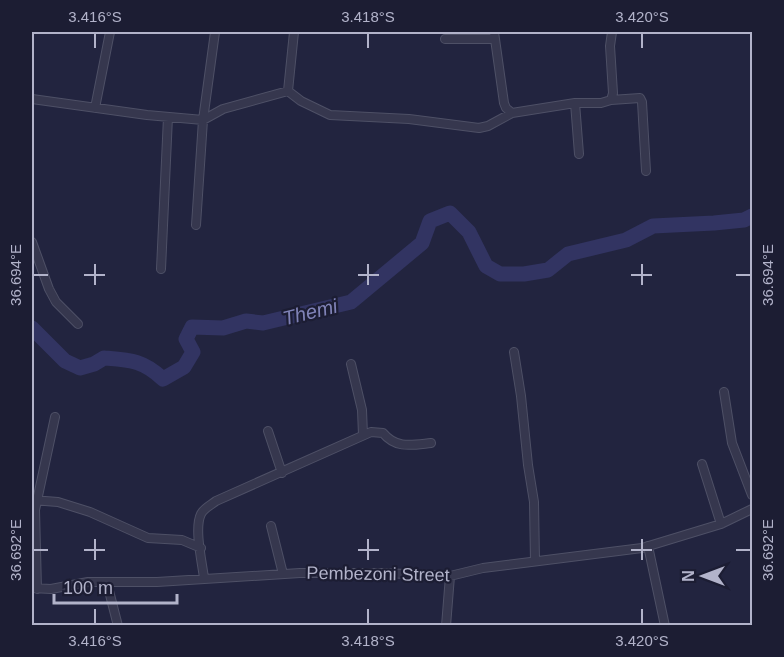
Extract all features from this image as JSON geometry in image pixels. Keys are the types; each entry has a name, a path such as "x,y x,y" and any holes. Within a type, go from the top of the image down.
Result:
{"street":[{"path":"95,108 110,32"},
{"path":"196,225 203,120 215,32"},
{"path":"288,91 294,32"},
{"path":"611,100 613,93 610,46 612,32"},
{"path":"445,39 494,35 504,103 512,113"},
{"path":"32,99 203,120 223,109 288,91"},
{"path":"288,91 309,106 330,115 409,119 479,128 488,126 512,113 575,103 601,103 639,98 642,102 646,171"},
{"path":"575,103 579,154"},
{"path":"161,269 168,117"},
{"path":"32,242 56,302 78,324"},
{"path":"514,352 534,502 536,561"},
{"path":"351,364 362,410 363,435"},
{"path":"724,392 732,442 753,495"},
{"path":"34,589 34,500 55,417"},
{"path":"268,431 282,473"},
{"path":"204,578 199,523 201,514 216,501 363,435 378,431 397,445 432,443"},
{"path":"702,464 721,524"},
{"path":"34,500 58,502 90,512 148,538 182,540 201,548"},
{"name":"Pembezoni Street","path":"34,589 51,589 88,582 107,584 157,582 283,574 384,573 450,576 483,568 648,546 721,524 753,509"},
{"path":"272,526 283,574"},
{"path":"648,546 665,626"},
{"path":"446,626 450,576"},
{"path":"107,584 118,626"}],"waterway":[{"name":"Themi","path":"32,328 65,361 80,368 104,358 121,359 149,368 163,379 184,367 193,352 186,339 192,327 223,328 246,321 263,323 351,302 422,243 430,221 450,213 469,232 486,266 500,274 524,274 548,270 568,254 626,240 653,226 744,220 752,216"}]}
